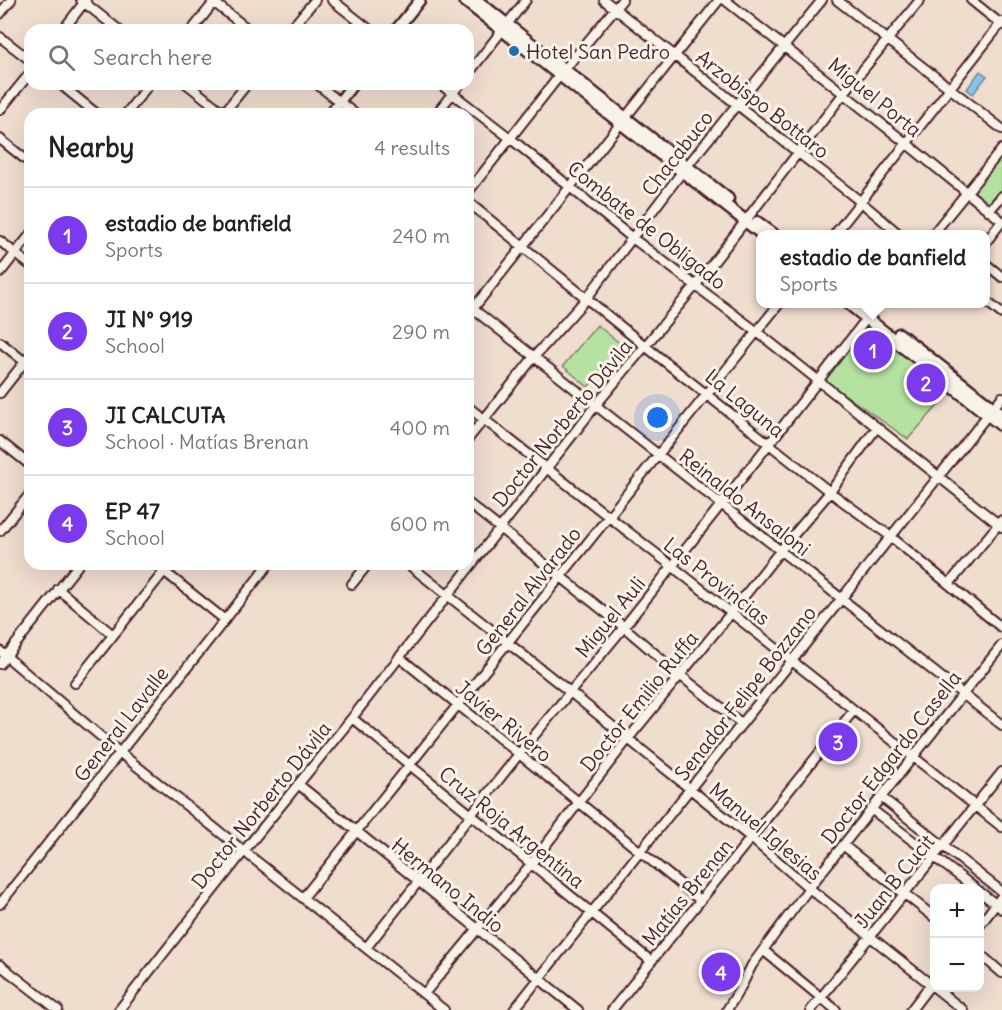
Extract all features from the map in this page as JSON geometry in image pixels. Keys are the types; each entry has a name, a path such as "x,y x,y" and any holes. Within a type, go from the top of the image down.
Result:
{"main road":[{"path":"464,0 505,27"},
{"path":"476,0 505,27 623,121 747,218 766,230"},
{"path":"747,218 758,230"},
{"path":"872,311 994,413 1002,426"}],"street":[{"path":"0,14 11,0"},
{"path":"295,24 315,0"},
{"path":"332,0 362,24"},
{"path":"401,24 420,0"},
{"path":"474,66 526,0"},
{"name":"Arzobispo Bottaro","path":"604,0 894,230"},
{"path":"474,184 622,0"},
{"path":"474,305 719,0"},
{"name":"Miguel Porta","path":"725,0 906,142 1002,221"},
{"name":"Chacabuco","path":"474,432 534,357 586,298 684,169 822,0"},
{"path":"837,0 1002,129"},
{"name":"Doctor Norberto Dávila","path":"474,560 596,405 696,285 844,93 920,0"},
{"path":"838,230 1001,24 971,0"},
{"path":"67,24 84,1 112,24"},
{"path":"196,24 213,1 242,24"},
{"path":"0,37 24,55"},
{"path":"0,110 24,80"},
{"path":"67,90 90,108"},
{"path":"131,108 144,90"},
{"path":"194,90 217,108"},
{"path":"229,108 242,90"},
{"path":"325,90 348,108"},
{"path":"334,108 348,90"},
{"name":"Combate de Obligado","path":"448,90 471,108"},
{"path":"441,108 456,90"},
{"name":"Combate de Obligado","path":"474,110 632,237 756,331 1001,524"},
{"path":"0,139 24,158"},
{"path":"936,230 1002,148"},
{"path":"989,211 1002,196"},
{"name":"La Laguna","path":"474,207 645,346 830,492 890,536 1002,628"},
{"path":"990,237 1002,221"},
{"path":"0,241 24,261"},
{"path":"0,273 24,243"},
{"path":"990,267 1002,277"},
{"path":"990,304 1002,314"},
{"name":"General Alvarado","path":"303,898 775,308"},
{"name":"Miguel Auli","path":"366,948 519,754 770,444 872,311"},
{"name":"Reinaldo Ansaloni","path":"474,313 596,405 1002,725"},
{"path":"0,342 24,358"},
{"path":"0,393 24,366"},
{"name":"Senador Felipe Bozzano","path":"514,1010 890,536 994,413 1002,397"},
{"name":"Las Provincias","path":"474,411 1002,826"},
{"name":"Doctor Emilio Ruffa","path":"424,994 830,492 877,427"},
{"path":"0,441 24,460"},
{"path":"0,531 24,501"},
{"path":"474,509 741,723"},
{"path":"949,584 1001,524"},
{"path":"0,664 3,654 74,570"},
{"name":"General Lavalle","path":"0,903 264,570"},
{"path":"352,584 363,570"},
{"name":"Manuel Iglesias","path":"416,570 751,838 870,937 930,981"},
{"name":"Doctor Norberto Dávila","path":"119,1010 352,718 466,570"},
{"path":"75,683 164,571 225,620"},
{"path":"58,589 113,635"},
{"name":"Doctor Edgardo Casella","path":"727,1010 752,965 809,888 1002,645"},
{"path":"3,654 119,752 444,1010"},
{"name":"Javier Rivero","path":"399,657 700,900"},
{"name":"Matías Brenan","path":"612,1010 854,710"},
{"name":"Cruz Roja Argentina","path":"352,718 651,961"},
{"name":"Juan B Cucit","path":"811,1010 1002,772"},
{"name":"Hermano Indio","path":"298,784 578,1010"},
{"path":"881,797 1002,894 999,907 984,921"},
{"path":"871,809 969,884"},
{"path":"843,845 930,915"},
{"path":"984,895 999,907"},
{"path":"763,950 836,1010"},
{"path":"984,957 1002,973"},
{"path":"0,965 58,1010"},
{"path":"910,1010 930,985"},
{"name":"Manuel Iglesias","path":"943,992 963,1010"}],"green space":[{"path":"1002,152 1002,194 990,209 969,194"},
{"path":"864,320 953,389 908,439 824,380"},
{"path":"597,325 622,345 588,387 563,366"}],"water":[{"path":"980,71 987,76 973,94 967,89"}],"place":[{"name":"Hotel San Pedro","path":"514,51"},
{"name":"estadio de banfield","path":"873,350"},
{"name":"JI N° 919","path":"926,383"},
{"name":"JI CALCUTA","path":"838,742"},
{"name":"EP 47","path":"721,972"}]}
